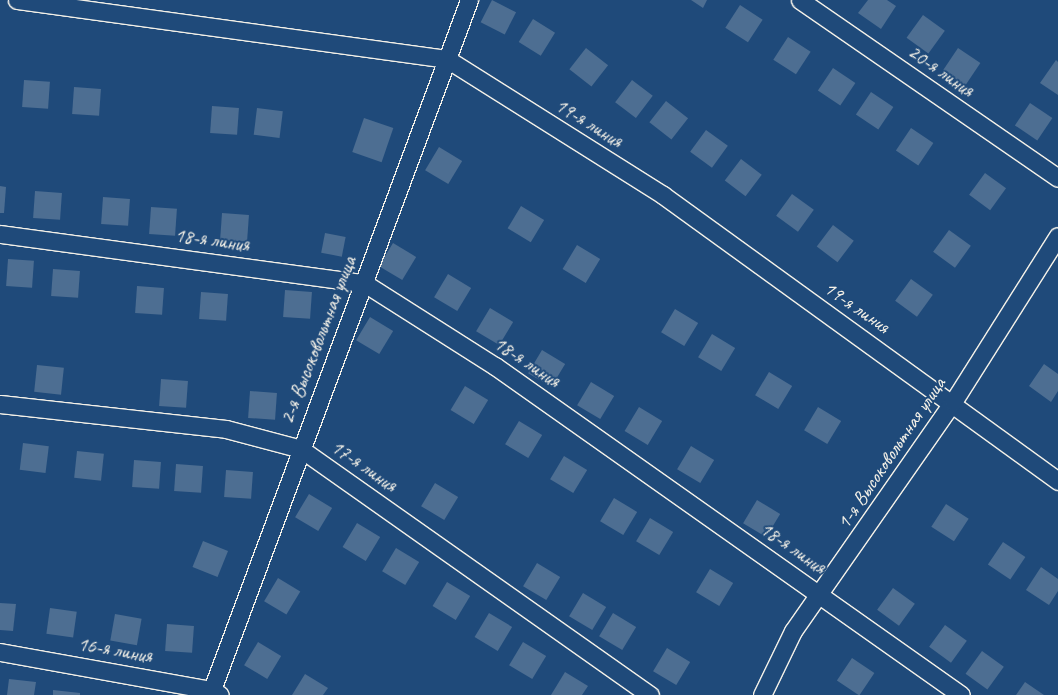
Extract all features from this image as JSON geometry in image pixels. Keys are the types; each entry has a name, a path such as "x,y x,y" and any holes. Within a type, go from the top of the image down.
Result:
{"street":[{"name":"19-я линия","path":"17,0 447,59 663,195 953,402 1058,481"},
{"name":"2-я Высоковольтная улица","path":"214,693 301,449 469,0"},
{"name":"20-я линия","path":"800,0 1058,178"},
{"name":"18-я линия","path":"0,234 364,283 495,366 962,695"},
{"name":"1-я Высоковольтная улица","path":"762,695 793,631 953,402 1058,236"},
{"name":"17-я линия","path":"0,404 226,429 301,449 650,695"},
{"name":"16-я линия","path":"0,652 214,693"}],"building":[{"path":"492,0 516,12 505,35 481,22"},
{"path":"691,0 707,0 703,8"},
{"path":"868,0 887,0 896,6 881,29 858,13"},
{"path":"740,5 763,20 748,42 725,28"},
{"path":"923,15 945,31 928,54 907,38"},
{"path":"533,19 555,33 541,56 519,42"},
{"path":"788,37 811,52 796,74 773,60"},
{"path":"586,48 608,65 591,87 569,69"},
{"path":"958,48 980,63 965,85 943,70"},
{"path":"1056,60 1058,62 1058,95 1040,83"},
{"path":"833,68 855,83 840,105 818,90"},
{"path":"24,80 50,82 48,109 22,107"},
{"path":"632,80 653,96 636,118 615,102"},
{"path":"74,87 101,89 99,116 72,114"},
{"path":"871,92 893,107 878,129 856,114"},
{"path":"666,101 688,118 671,140 649,122"},
{"path":"1030,103 1052,118 1037,140 1015,125"},
{"path":"212,106 239,108 237,135 210,133"},
{"path":"257,108 283,111 280,138 254,135"},
{"path":"364,118 393,128 382,162 352,152"},
{"path":"911,128 933,143 918,165 896,150"},
{"path":"706,130 728,146 712,168 690,152"},
{"path":"439,147 462,161 448,184 425,170"},
{"path":"741,159 762,175 746,196 725,181"},
{"path":"985,173 1006,188 990,210 969,195"},
{"path":"0,186 6,187 4,213 0,213"},
{"path":"35,191 62,193 60,220 33,218"},
{"path":"792,194 814,210 798,232 776,216"},
{"path":"103,197 130,199 128,226 101,224"},
{"path":"521,206 544,220 531,242 508,228"},
{"path":"151,207 177,209 175,236 149,234"},
{"path":"222,213 249,215 247,242 220,240"},
{"path":"833,225 854,241 838,262 817,247"},
{"path":"949,230 971,246 955,268 933,252"},
{"path":"325,233 346,237 342,257 321,253"},
{"path":"393,243 416,257 402,280 379,266"},
{"path":"577,245 600,259 586,283 563,269"},
{"path":"8,259 34,261 32,288 6,286"},
{"path":"53,269 80,271 78,298 51,296"},
{"path":"448,274 471,288 457,311 434,297"},
{"path":"911,279 933,295 917,317 895,301"},
{"path":"137,286 164,288 162,315 135,313"},
{"path":"285,290 312,292 310,319 283,317"},
{"path":"201,292 228,294 226,321 199,319"},
{"path":"490,308 513,322 499,345 476,331"},
{"path":"675,309 698,323 684,346 661,332"},
{"path":"370,317 393,331 379,354 356,340"},
{"path":"712,334 735,348 721,371 698,357"},
{"path":"542,350 565,364 551,387 528,373"},
{"path":"1044,364 1058,374 1058,391 1051,402 1029,386"},
{"path":"37,365 64,368 61,395 34,392"},
{"path":"769,372 792,386 778,409 755,395"},
{"path":"161,379 188,381 186,408 159,406"},
{"path":"591,382 614,396 600,419 577,405"},
{"path":"465,386 488,400 474,424 451,410"},
{"path":"250,391 277,393 275,420 248,418"},
{"path":"639,407 662,421 648,445 625,431"},
{"path":"818,407 841,421 827,444 804,430"},
{"path":"519,421 542,435 528,458 505,444"},
{"path":"23,443 49,446 46,473 20,470"},
{"path":"691,446 714,460 700,483 677,469"},
{"path":"77,451 104,454 101,481 74,478"},
{"path":"564,456 587,470 573,493 550,479"},
{"path":"134,460 161,462 159,489 132,487"},
{"path":"176,464 203,466 201,493 174,491"},
{"path":"226,470 253,472 251,499 224,497"},
{"path":"435,483 458,497 444,520 421,506"},
{"path":"309,494 332,508 318,531 295,517"},
{"path":"614,498 637,512 623,535 600,521"},
{"path":"757,500 780,514 766,537 743,523"},
{"path":"946,504 969,519 954,541 931,527"},
{"path":"650,518 673,532 659,555 636,541"},
{"path":"357,523 380,537 366,561 343,547"},
{"path":"203,541 228,551 218,577 193,567"},
{"path":"1003,542 1025,557 1010,579 988,564"},
{"path":"396,548 419,562 405,585 382,571"},
{"path":"537,563 560,577 546,600 523,586"},
{"path":"1041,567 1058,579 1058,591 1049,605 1026,590"},
{"path":"710,569 733,583 719,606 696,592"},
{"path":"278,578 300,591 286,615 264,601"},
{"path":"447,582 470,596 456,620 433,606"},
{"path":"893,588 915,604 899,626 877,610"},
{"path":"583,593 606,607 592,630 569,616"},
{"path":"0,603 16,604 13,631 0,630"},
{"path":"50,608 77,612 73,638 46,634"},
{"path":"489,613 512,627 498,651 475,637"},
{"path":"613,613 636,627 622,650 599,636"},
{"path":"115,614 142,619 137,645 110,641"},
{"path":"167,624 194,626 192,653 165,651"},
{"path":"945,625 967,641 951,663 929,647"},
{"path":"258,642 281,656 267,679 244,665"},
{"path":"523,642 546,656 532,679 509,665"},
{"path":"667,648 690,662 676,685 653,671"},
{"path":"982,651 1004,667 987,690 966,674"},
{"path":"852,658 874,673 860,695 837,680"},
{"path":"565,672 588,686 582,695 551,695"},
{"path":"305,674 328,688 323,695 292,695"},
{"path":"9,679 36,682 34,695 7,695"},
{"path":"1025,682 1044,695 1016,695"},
{"path":"53,690 80,693 80,695 53,695"}]}
